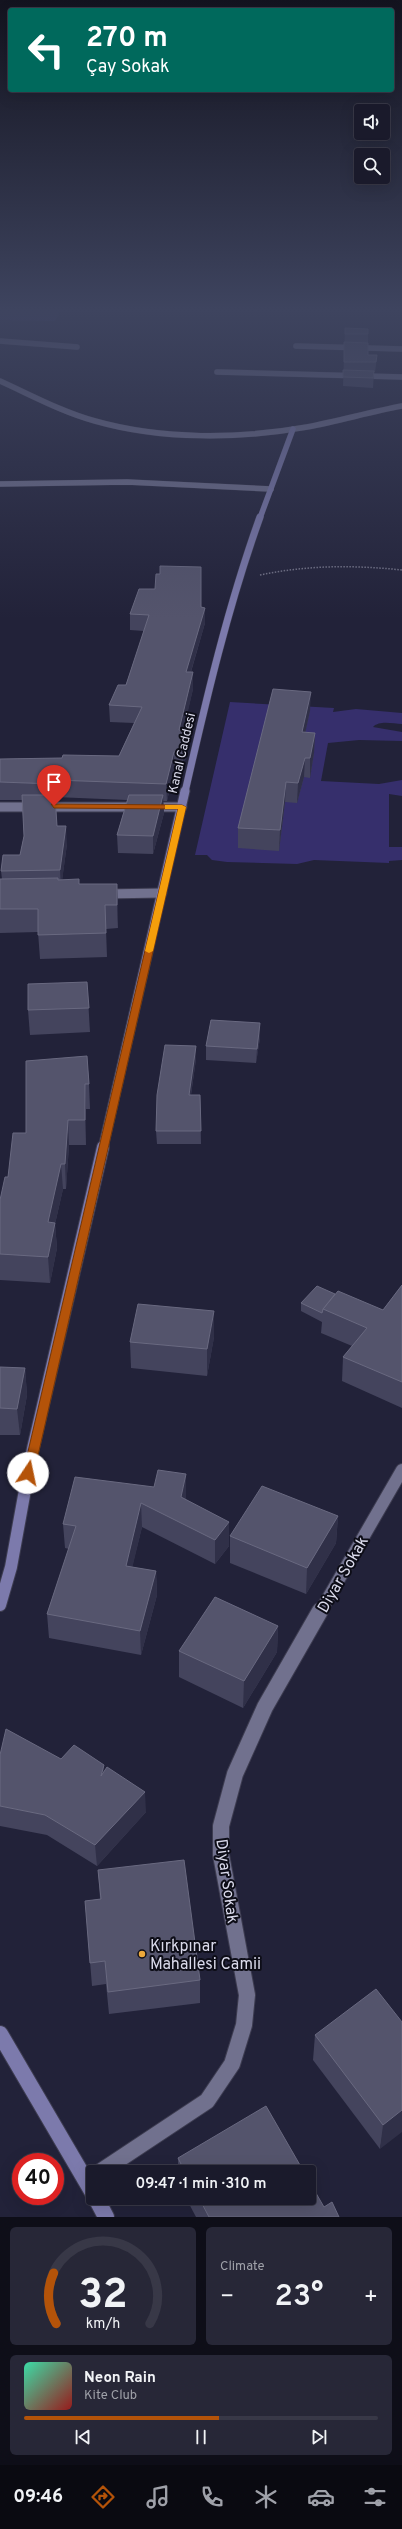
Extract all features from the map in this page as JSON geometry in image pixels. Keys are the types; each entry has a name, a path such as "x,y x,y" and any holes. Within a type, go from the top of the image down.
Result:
{"street":[{"path":"68,411 120,426 207,434 293,428 375,411"},
{"name":"Kanal Caddesi","path":"0,1605 11,1567 32,1457 205,706 241,579 293,428"},
{"path":"0,484 128,482 271,489"},
{"path":"0,807 182,807"},
{"path":"93,894 162,894"},
{"name":"Diyar Sokak","path":"116,2165 207,2101 232,2064 244,2025 247,1995 221,1855 221,1826 235,1774 265,1707 402,1470"},
{"path":"0,2034 86,2170"},
{"path":"100,2205 106,2217"}],"path":[{"path":"241,579 309,565 362,566 402,570"}],"shaded area":[{"path":"230,702 334,708 333,712 356,709 402,713 402,724 383,723 373,727 402,732 402,741 359,740 328,743 321,781 379,784 402,780 402,796 389,794 389,847 402,847 402,860 389,861 389,863 314,860 297,864 227,862 212,860 207,855 195,855"}],"building":[{"path":"160,566 201,567 201,607 205,608 186,672 193,672 179,730 188,730 183,753 174,752 166,784 54,780 54,784 0,782 0,759 62,758 63,755 119,756 142,707 109,705 118,685 126,685 149,615 130,614 139,589 155,589 156,574 160,574"},
{"path":"273,689 311,692 302,732 315,733 310,758 305,758 298,783 286,782 280,830 238,828"},
{"path":"22,795 55,795 57,826 66,826 60,870 1,871 3,855 20,855 24,836"},
{"path":"129,795 163,795 153,836 117,835"},
{"path":"58,878 58,880 79,879 79,884 117,884 117,905 105,905 106,933 38,935 38,909 0,909 0,879"},
{"path":"87,982 89,1008 28,1010 28,984"},
{"path":"211,1020 260,1023 257,1049 206,1046"},
{"path":"165,1045 196,1046 189,1095 200,1095 201,1131 156,1131 157,1095"},
{"path":"87,1056 89,1084 85,1084 85,1120 68,1120 65,1164 61,1164 48,1222 55,1223 48,1257 0,1254 0,1200 5,1177 8,1177 13,1133 26,1133 26,1061"},
{"path":"402,1285 402,1382 343,1357 367,1328 323,1309 338,1291 383,1310"},
{"path":"317,1286 335,1294 323,1309 322,1313 301,1303"},
{"path":"138,1304 214,1311 207,1349 130,1342"},
{"path":"0,1367 25,1368 17,1409 0,1408"},
{"path":"158,1470 186,1474 181,1497 229,1522 215,1540 141,1503 126,1566 156,1571 140,1631 47,1614 76,1526 63,1524 75,1477 154,1487"},
{"path":"262,1486 338,1516 307,1568 230,1536"},
{"path":"215,1597 278,1626 244,1681 179,1651"},
{"path":"6,1729 61,1759 74,1745 104,1765 101,1776 107,1767 145,1792 95,1845 45,1815 0,1806 0,1755"},
{"name":"Kırkpınar Mahallesi Camii","path":"184,1860 200,1980 108,1992 105,1961 90,1963 85,1901 101,1899 98,1870"},
{"path":"376,1989 402,2022 402,2110 383,2125 315,2035"},
{"path":"266,2106 300,2165 182,2165 178,2158"},
{"path":"316,2193 324,2207 332,2202 339,2217 209,2217 203,2205 316,2205"}],"slow traffic":[{"path":"149,951 182,807 167,807"}],"place":[{"name":"Kırkpınar Mahallesi Camii","path":"142,1954"}],"route":[{"path":"28,1473 77,1267 182,807 54,806"}]}
